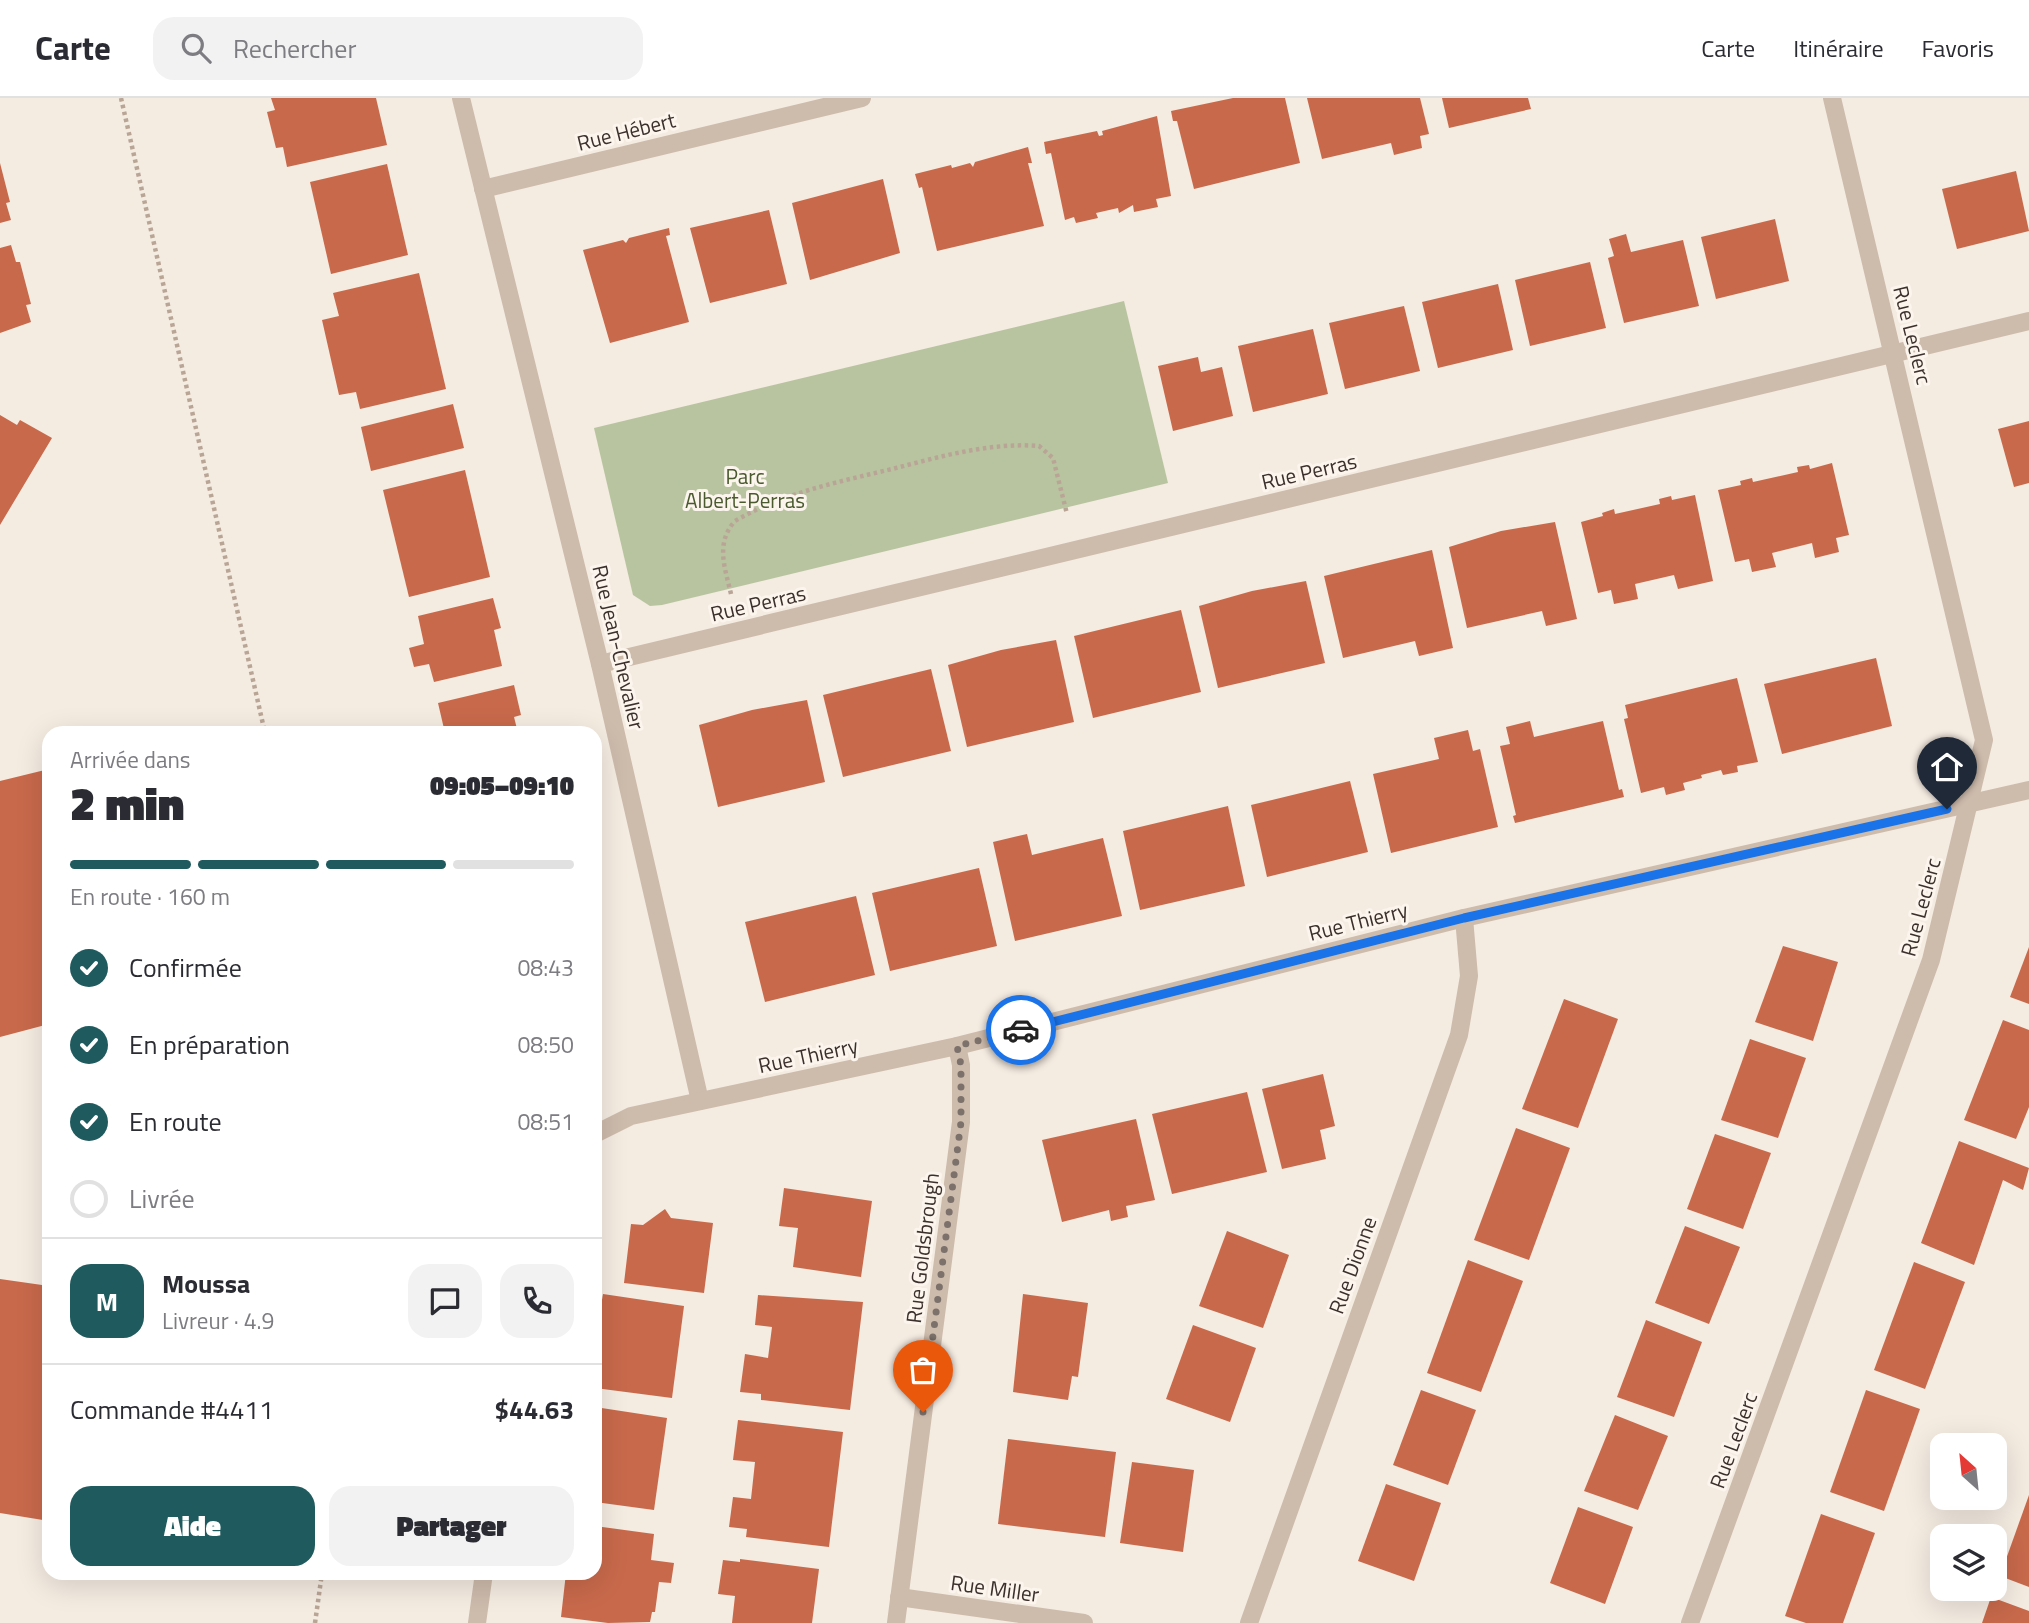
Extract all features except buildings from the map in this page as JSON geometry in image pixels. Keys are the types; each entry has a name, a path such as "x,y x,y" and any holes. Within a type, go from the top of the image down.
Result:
{"street":[{"name":"Rue Jean-Chevalier","path":"461,98 600,664 700,1101"},
{"name":"Rue Hébert","path":"483,189 862,98"},
{"name":"Rue Leclerc","path":"1690,1623 1931,960 1983,752 1983,728 1832,98"},
{"name":"Rue Perras","path":"600,664 2029,321"},
{"name":"Rue Thierry","path":"700,1101 957,1046 1464,918 2029,790"},
{"name":"Rue Dionne","path":"1249,1623 1460,1035 1469,976 1464,918"},
{"name":"Rue Goldsbrough","path":"896,1623 961,1122 961,1065 957,1046"},
{"path":"602,1131 631,1116 700,1101"},
{"path":"477,1623 483,1580"},
{"name":"Rue Miller","path":"900,1597 1084,1623"}],"path":[{"path":"121,98 263,726"},
{"path":"731,594 722,543 726,530 735,521 820,486 943,456 1000,446 1039,446 1053,458 1067,514"},
{"path":"315,1623 321,1580"}],"green space":[{"name":"Parc Albert-Perras","path":"1124,301 1168,483 662,605 650,606 633,595 594,428"}],"way so far":[{"path":"923,1412 961,1122 961,1065 957,1046 1021,1030"}],"route":[{"path":"1021,1030 1464,918 1947,809"}]}
